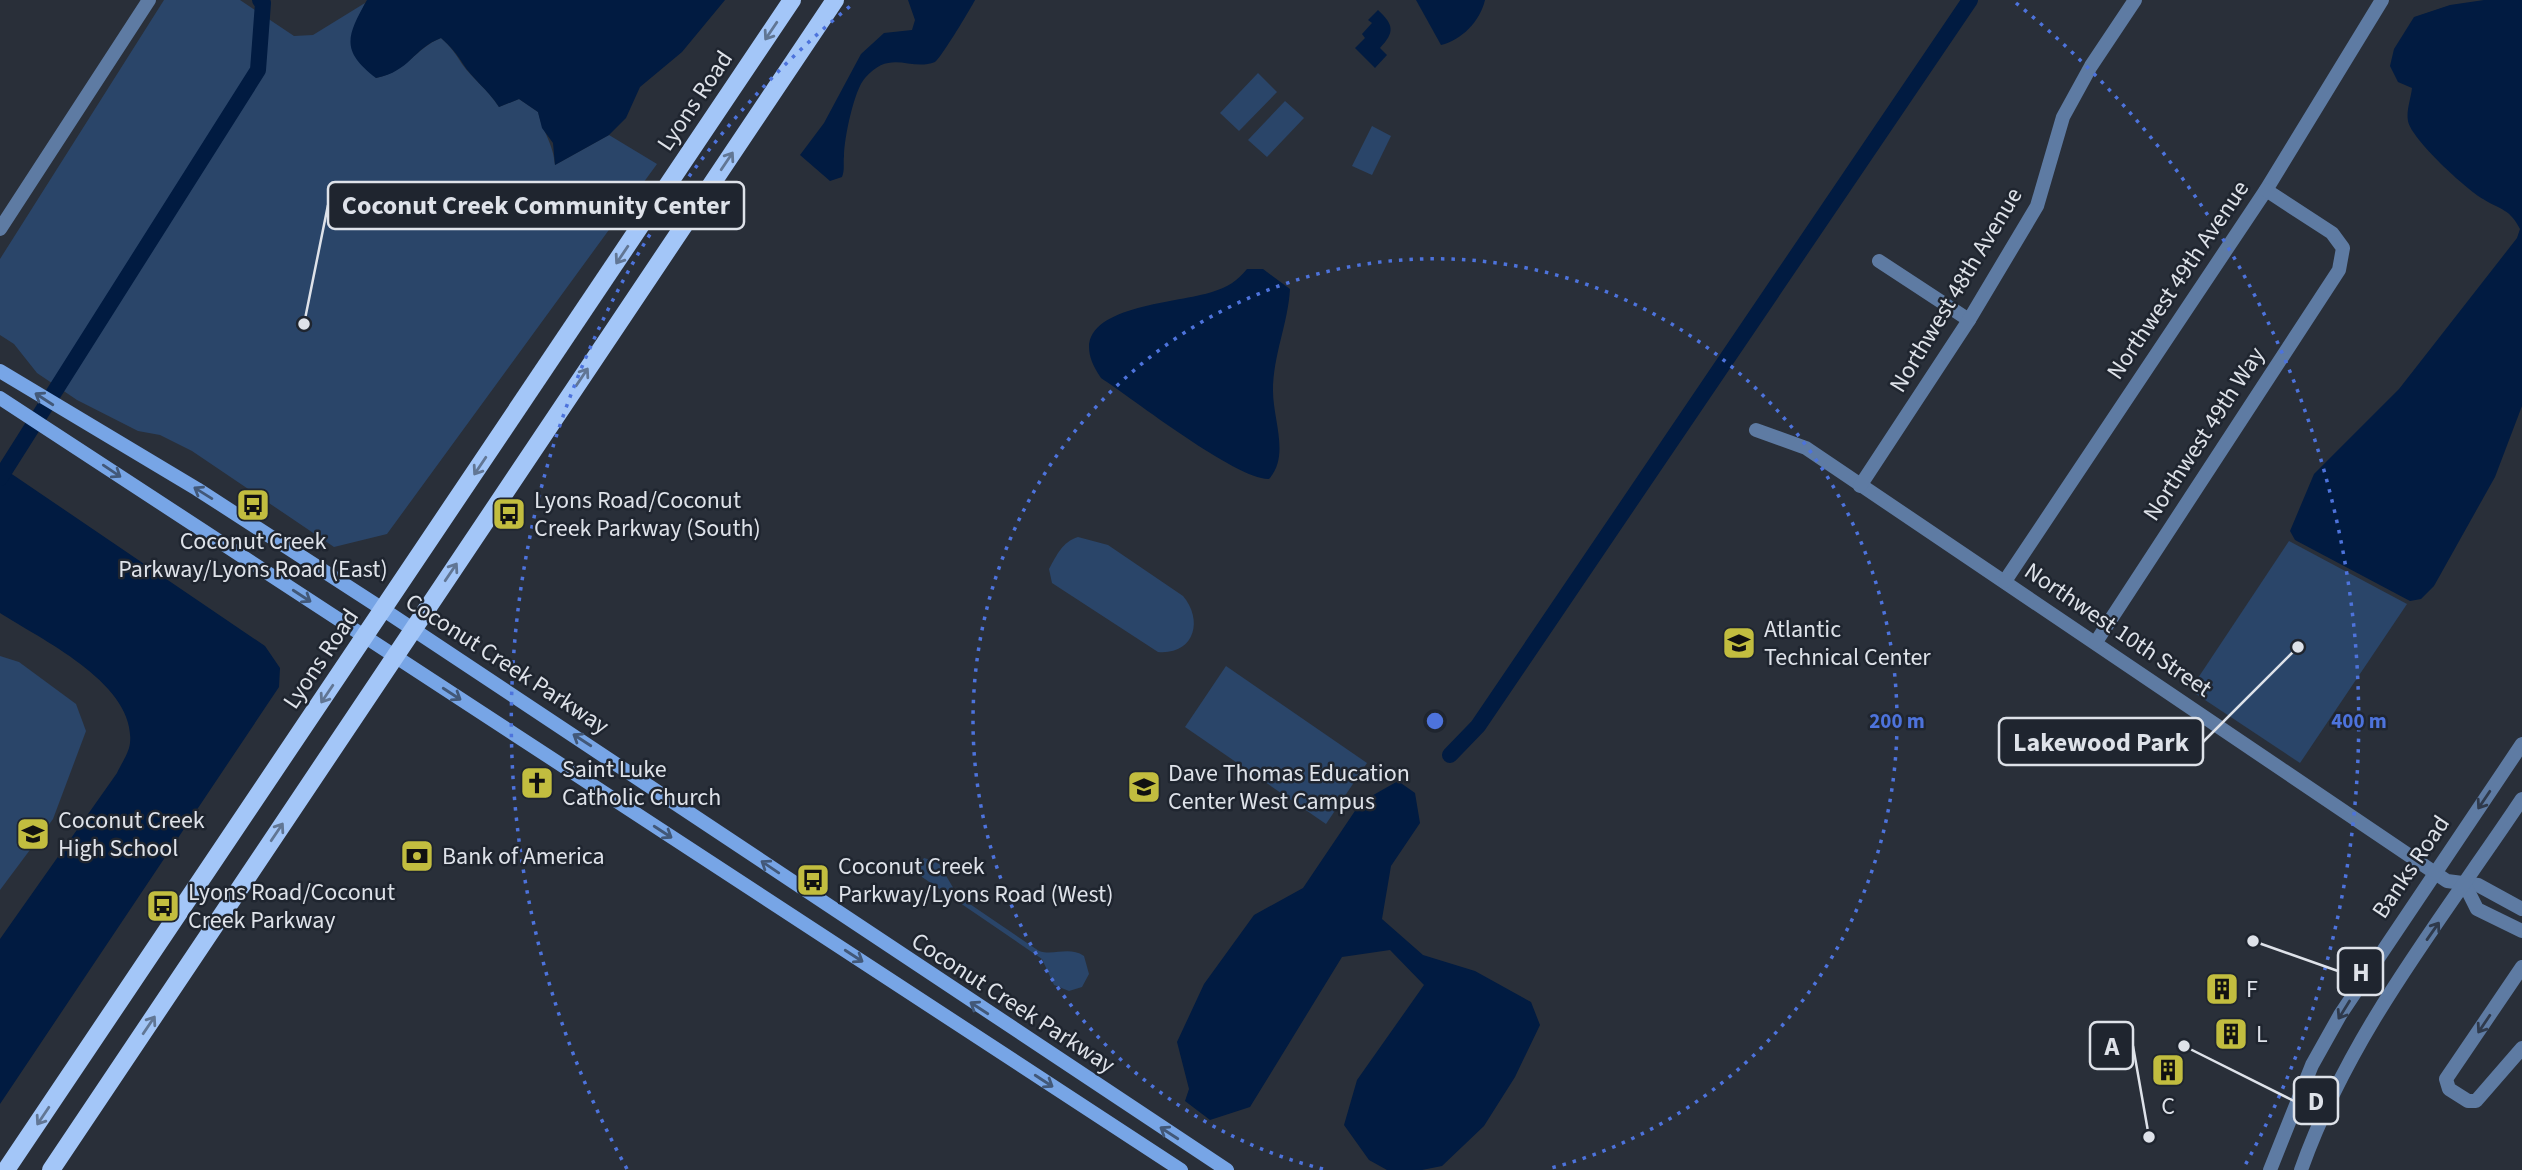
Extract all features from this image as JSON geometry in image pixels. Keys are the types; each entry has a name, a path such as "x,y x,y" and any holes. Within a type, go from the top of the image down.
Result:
{"main road":[{"name":"Lyons Road","path":"6,1170 792,0"},
{"path":"51,1170 835,0"},
{"name":"Coconut Creek Parkway","path":"0,371 197,489 384,610 1227,1170"},
{"name":"Coconut Creek Parkway","path":"5,401 1181,1170"}],"street":[{"path":"0,229 149,0"},
{"name":"Northwest 48th Avenue","path":"1860,486 1969,320 2037,206 2063,117 2091,65 2136,0"},
{"name":"Northwest 49th Avenue","path":"2005,581 2266,190 2382,0"},
{"name":"Northwest 49th Way","path":"2096,642 2339,270 2343,248 2332,233 2266,190"},
{"path":"1879,261 1969,320"},
{"name":"Northwest 10th Street","path":"1756,430 1805,448 2441,877"},
{"name":"Banks Road","path":"2270,1170 2289,1117 2340,1015 2441,877 2522,744"},
{"path":"2301,1170 2335,1084 2362,1034 2522,799"},
{"name":"Banks Road","path":"2441,877 2465,885 2478,885 2522,909"},
{"path":"2465,885 2477,909 2522,931"},
{"path":"2522,967 2446,1079 2449,1089 2468,1101 2476,1101 2522,1048"}],"shaded area":[{"path":"164,0 240,0 294,36 313,35 365,3 354,27 376,78 396,70 441,38 499,107 519,99 538,112 555,165 609,135 657,164 387,534 334,547 192,451 160,435 138,431 77,400 37,373 14,344 0,335 0,259"},
{"path":"367,0 725,0 682,52 640,87 626,118 609,135 555,165 553,143 542,128 538,112 519,99 499,107 441,38 397,70 376,78 357,60 350,43 351,34"},
{"path":"908,0 975,0 935,62 883,64 865,78 850,115 842,177 830,181 800,155 824,123 861,54 884,33 912,30 915,20"},
{"path":"1416,0 1485,0 1479,15 1469,28 1456,39 1441,45"},
{"path":"2484,0 2522,0 2522,406 2495,477 2434,586 2421,599 2410,601 2295,540 2290,531 2314,474 2399,389 2517,238 2520,229 2513,217 2465,186 2419,140 2408,121 2412,88 2398,82 2390,66 2394,49 2414,17 2450,5"},
{"path":"1378,10 1391,29 1380,48 1387,55 1375,68 1355,48 1365,38 1362,34 1372,23 1368,20"},
{"path":"1258,73 1277,92 1239,131 1220,113"},
{"path":"1285,101 1304,118 1267,157 1248,140"},
{"path":"1372,126 1391,136 1372,175 1352,166"},
{"path":"1247,269 1263,269 1290,289 1273,391 1279,437 1278,460 1269,479 1254,476 1210,453 1101,378 1090,354 1092,336 1104,323 1123,313 1146,306 1218,290 1232,283"},
{"path":"0,466 265,646 280,668 279,687 0,1104 0,939 117,773 130,743 128,722 118,702 103,683 61,650 0,613"},
{"path":"1078,537 1108,545 1183,596 1193,616 1194,625 1187,642 1180,648 1158,652 1052,583 1049,569 1064,546"},
{"path":"2289,541 2407,604 2300,763 2190,690"},
{"path":"0,656 19,662 76,704 86,731 53,819 0,890"},
{"path":"1226,666 1367,763 1326,824 1185,727"},
{"path":"1398,781 1415,793 1420,823 1391,866 1382,919 1423,955 1475,971 1531,1002 1540,1025 1515,1077 1484,1126 1442,1166 1422,1170 1387,1170 1369,1160 1344,1125 1357,1080 1424,985 1390,950 1342,957 1250,1107 1210,1120 1185,1101 1189,1089 1177,1042 1204,984 1254,915 1303,888 1361,802"},
{"path":"924,858 938,862 958,896 1039,951 1067,951 1084,956 1089,974 1082,987 1069,991 1054,985 1042,959 922,877 917,867"}],"waterway":[{"path":"0,478 258,70 263,3 260,0"},
{"path":"1450,755 1478,726 1970,0"}],"place":[{"name":"Coconut Creek Community Center","path":"304,324"},
{"name":"Coconut Creek Parkway/Lyons Road (East)","path":"253,505"},
{"name":"Lyons Road/Coconut Creek Parkway (South)","path":"509,514"},
{"name":"Atlantic Technical Center","path":"1739,643"},
{"name":"Lakewood Park","path":"2298,647"},
{"name":"Saint Luke Catholic Church","path":"537,783"},
{"name":"Dave Thomas Education Center West Campus","path":"1144,787"},
{"name":"Coconut Creek High School","path":"33,834"},
{"name":"Bank of America","path":"417,856"},
{"name":"Coconut Creek Parkway/Lyons Road (West)","path":"813,880"},
{"name":"Lyons Road/Coconut Creek Parkway","path":"163,906"},
{"name":"H","path":"2253,941"},
{"name":"F","path":"2222,989"},
{"name":"L","path":"2231,1034"},
{"name":"D","path":"2184,1046"},
{"name":"C","path":"2168,1070"},
{"name":"A","path":"2149,1137"}]}
